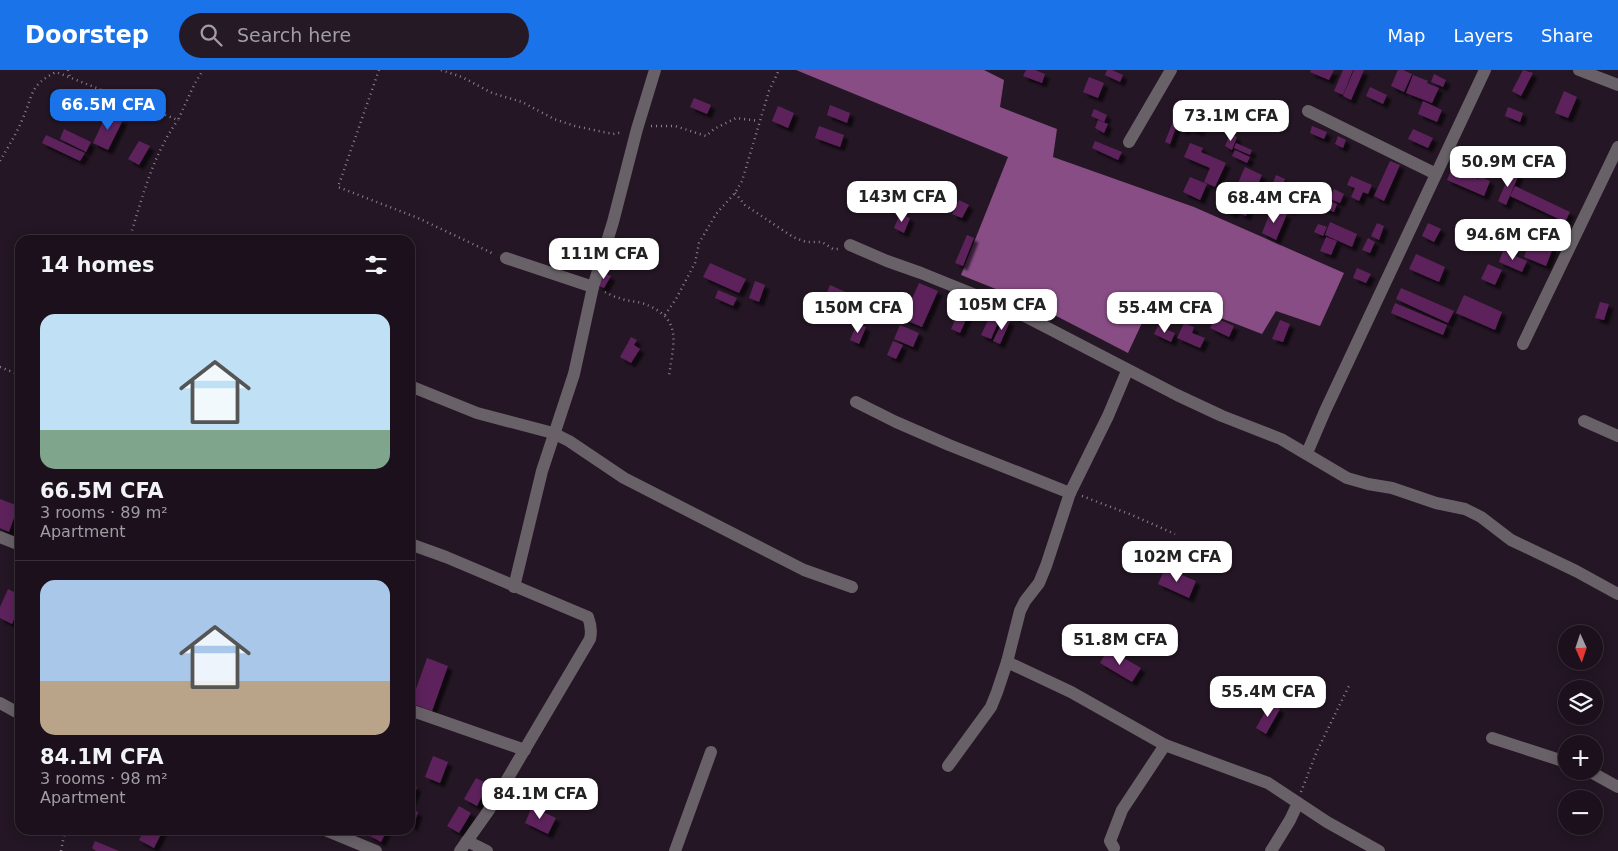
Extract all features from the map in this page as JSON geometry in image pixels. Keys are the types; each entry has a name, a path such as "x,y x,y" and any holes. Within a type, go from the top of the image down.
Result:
{"street":[{"path":"514,587 537,489 553,433 574,374 593,288 654,70"},
{"path":"1128,142 1172,70"},
{"path":"1307,453 1485,70"},
{"path":"1579,70 1618,85"},
{"path":"1308,111 1436,174"},
{"path":"1523,344 1618,147"},
{"path":"850,245 1015,311 1127,371 1200,406 1281,439 1347,478 1392,488 1436,503 1465,510 1481,517 1511,540 1576,570 1618,594"},
{"path":"506,258 593,288"},
{"path":"948,766 991,707 998,692 1020,612 1025,601 1039,582 1079,471 1108,416 1127,371"},
{"path":"415,388 477,413 553,433 569,441 624,478 804,570 852,587"},
{"path":"856,402 948,445 1070,493"},
{"path":"1584,421 1618,436"},
{"path":"0,537 15,543"},
{"path":"415,546 446,557 588,618 592,632 590,639 489,810 463,846 487,851"},
{"path":"1007,662 1071,692 1165,745 1268,783 1327,822 1379,851"},
{"path":"0,703 15,711"},
{"path":"415,712 524,750"},
{"path":"1492,738 1558,759"},
{"path":"1114,848 1110,841 1122,810 1165,745"},
{"path":"674,851 711,752"},
{"path":"1603,779 1618,788"},
{"path":"1271,851 1298,803"},
{"path":"337,835 376,851"}],"path":[{"path":"68,70 70,77"},
{"path":"131,235 156,158 166,137 178,120 194,84 204,70"},
{"path":"379,70 338,187 411,215 506,258"},
{"path":"441,70 462,77 492,93 522,102 554,119 575,126 613,134 654,125 675,126 706,136 714,129 736,118 759,121"},
{"path":"665,315 676,299 695,263 699,243 716,214 735,193 742,181 768,91 779,70"},
{"path":"0,160 23,119 30,96 42,79 56,72 178,120"},
{"path":"735,193 745,206 794,237 806,242 822,242 833,249 842,249 850,245"},
{"path":"593,288 619,298 642,303 665,315 672,326 673,336 669,376"},
{"path":"0,367 15,374"},
{"path":"1070,493 1107,505 1175,534"},
{"path":"1298,803 1313,760 1349,686"},
{"path":"61,851 64,835"}],"shaded area":[{"path":"796,70 984,70 1004,80 1000,107 1057,129 1053,157 1194,207 1344,273 1320,326 1276,311 1262,334 1156,293 1128,353 1035,305 961,275 1008,157"}],"building":[{"path":"1026,70 1035,70 1045,74 1042,83 1023,76"},
{"path":"1107,70 1123,75 1120,82 1105,75"},
{"path":"1311,70 1334,70 1329,80 1310,72"},
{"path":"1343,70 1353,70 1343,95 1334,91"},
{"path":"1354,70 1364,70 1351,100 1343,96"},
{"path":"1398,70 1412,74 1404,92 1391,86"},
{"path":"1523,70 1533,73 1521,96 1512,91"},
{"path":"1434,74 1446,80 1443,87 1431,82"},
{"path":"1413,75 1439,88 1432,103 1406,93"},
{"path":"1089,77 1104,83 1098,98 1083,92"},
{"path":"1370,87 1387,95 1383,104 1366,96"},
{"path":"1564,91 1577,97 1568,118 1555,113"},
{"path":"694,98 711,105 707,114 690,107"},
{"path":"1423,101 1442,110 1437,122 1418,114"},
{"path":"830,105 850,113 847,123 827,115"},
{"path":"778,106 794,113 788,128 772,121"},
{"path":"1508,107 1523,113 1520,122 1505,116"},
{"path":"1094,109 1107,115 1104,122 1091,116"},
{"path":"1177,111 1182,113 1180,119 1183,113 1204,122 1199,132 1187,127 1185,131 1176,127 1170,144 1165,142"},
{"path":"107,113 123,120 108,150 93,143"},
{"path":"1098,120 1108,124 1104,133 1095,128"},
{"path":"819,126 844,135 840,147 815,138"},
{"path":"1312,126 1327,132 1324,139 1310,133"},
{"path":"64,129 91,142 86,152 60,139"},
{"path":"1413,129 1433,138 1428,148 1408,139"},
{"path":"1230,134 1237,137 1232,150 1225,146"},
{"path":"46,135 85,153 80,161 42,143"},
{"path":"1338,136 1346,140 1343,148 1335,144"},
{"path":"139,141 150,146 139,165 128,159"},
{"path":"1095,141 1122,152 1118,160 1092,148"},
{"path":"1190,143 1203,148 1201,152 1226,163 1215,187 1204,182 1210,168 1184,157"},
{"path":"1236,143 1252,150 1250,155 1234,148"},
{"path":"1477,148 1510,162 1504,174 1472,160"},
{"path":"1235,150 1250,157 1247,163 1232,156"},
{"path":"1390,161 1400,165 1384,201 1374,196"},
{"path":"1245,167 1262,175 1252,198 1235,190"},
{"path":"1464,167 1474,171 1472,176 1478,179 1480,176 1490,181 1484,196 1447,180 1452,168 1462,173"},
{"path":"1511,171 1519,174 1506,205 1498,201"},
{"path":"1276,175 1285,179 1277,200 1268,196"},
{"path":"1351,176 1372,185 1368,194 1363,192 1359,201 1351,197 1355,188 1347,185"},
{"path":"1190,177 1207,184 1200,200 1183,192"},
{"path":"923,185 932,189 925,205 916,201"},
{"path":"1515,186 1570,212 1565,222 1510,196"},
{"path":"1334,189 1344,194 1340,203 1330,199"},
{"path":"1234,193 1242,196 1233,214 1225,210"},
{"path":"1281,194 1296,200 1291,211 1276,205"},
{"path":"1322,198 1337,204 1334,212 1319,207"},
{"path":"959,200 969,205 962,218 952,214"},
{"path":"1244,201 1251,205 1246,216 1239,213"},
{"path":"1272,208 1287,214 1276,240 1262,233"},
{"path":"900,214 910,218 904,233 894,228"},
{"path":"1330,222 1357,234 1352,247 1325,235"},
{"path":"1377,223 1384,226 1379,240 1371,236"},
{"path":"1428,223 1441,229 1434,242 1422,236"},
{"path":"1546,223 1561,231 1558,235 1544,227"},
{"path":"1318,224 1327,227 1323,236 1314,232"},
{"path":"967,235 974,238 963,266 955,263"},
{"path":"1326,237 1337,241 1331,255 1320,251"},
{"path":"1368,238 1375,242 1370,253 1362,250"},
{"path":"1538,241 1553,248 1546,266 1524,257 1529,243 1537,246"},
{"path":"637,251 645,254 641,264 634,262"},
{"path":"1503,251 1527,261 1522,272 1499,262"},
{"path":"1416,254 1445,267 1439,282 1409,269"},
{"path":"710,263 746,279 739,293 703,277"},
{"path":"1488,264 1502,270 1495,285 1481,279"},
{"path":"1357,268 1371,274 1366,283 1353,278"},
{"path":"604,273 611,276 604,288 597,285"},
{"path":"755,281 765,285 759,302 749,298"},
{"path":"919,283 938,291 922,327 903,319"},
{"path":"830,285 866,301 857,322 821,307"},
{"path":"1401,288 1454,311 1448,323 1396,299"},
{"path":"718,290 737,298 733,306 715,298"},
{"path":"1464,295 1502,312 1495,330 1456,313"},
{"path":"955,299 972,306 960,333 951,329 959,312 951,308"},
{"path":"1600,302 1609,304 1604,320 1595,318"},
{"path":"1395,303 1447,325 1443,335 1391,313"},
{"path":"991,314 1000,318 991,339 981,335"},
{"path":"1004,318 1010,321 1000,344 993,341"},
{"path":"1215,318 1234,326 1229,337 1210,328"},
{"path":"1280,320 1290,324 1283,342 1272,339"},
{"path":"857,323 866,327 859,344 850,340"},
{"path":"1184,323 1194,327 1192,333 1205,338 1200,348 1177,338"},
{"path":"900,325 919,333 913,347 894,339"},
{"path":"1158,326 1175,333 1171,342 1154,334"},
{"path":"631,337 637,340 634,345 640,349 631,363 620,357"},
{"path":"893,341 903,345 896,359 887,355"},
{"path":"0,499 15,505 15,515 9,532 0,528"},
{"path":"1165,568 1196,581 1189,598 1158,584"},
{"path":"8,589 15,592 15,617 12,624 0,618 0,607"},
{"path":"1108,649 1141,668 1132,682 1100,663"},
{"path":"427,658 448,666 432,711 415,705 415,692"},
{"path":"1270,703 1280,709 1266,734 1256,728"},
{"path":"433,756 448,762 440,783 425,777"},
{"path":"476,778 488,784 477,806 464,799"},
{"path":"459,806 471,813 459,833 447,826"},
{"path":"532,807 556,818 548,834 525,823"},
{"path":"142,835 160,835 154,848 139,840"},
{"path":"368,835 384,835 381,842"},
{"path":"95,841 119,851 96,851 92,848"}]}
